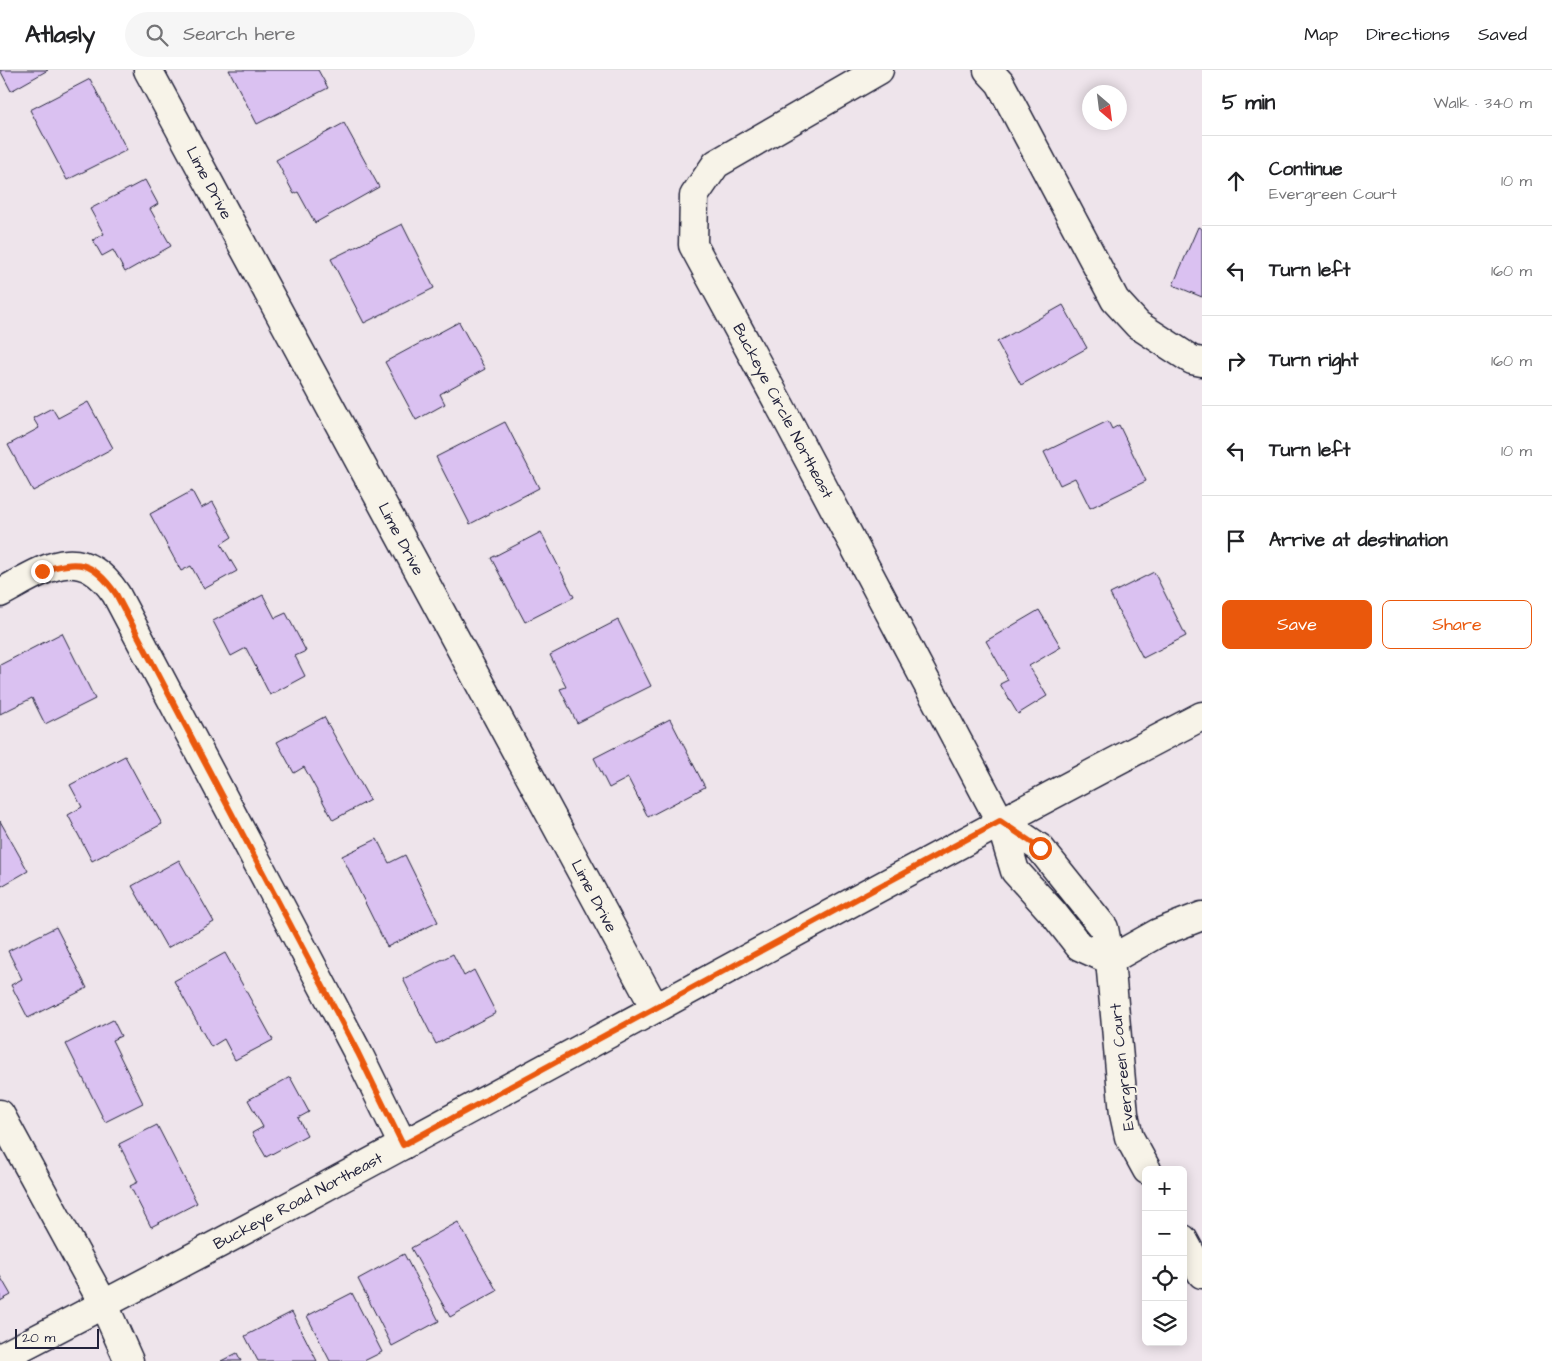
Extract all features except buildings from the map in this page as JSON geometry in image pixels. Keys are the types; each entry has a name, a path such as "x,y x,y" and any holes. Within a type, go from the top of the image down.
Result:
{"street":[{"name":"Lime Drive","path":"148,70 655,1008"},
{"name":"Buckeye Circle Northeast","path":"878,70 716,164 694,196 693,245 786,416 1000,821"},
{"path":"988,70 1000,83 1116,300 1138,325 1192,360 1202,362"},
{"path":"0,592 42,571 62,564 82,563 105,578 116,594 339,1018 403,1145"},
{"name":"Buckeye Road Northeast","path":"0,1358 104,1305 403,1145 1000,821 1202,716"},
{"path":"1000,821 1015,870 1079,946 1110,960 1158,933 1202,916"},
{"name":"Evergreen Court","path":"1110,960 1124,1114 1129,1137 1145,1166"},
{"path":"0,1114 104,1305 129,1361"},
{"path":"1187,1246 1202,1274"}],"route":[{"path":"42,571 62,564 82,563 105,578 116,594 358,1053 403,1145 1000,821 1040,848"}]}
